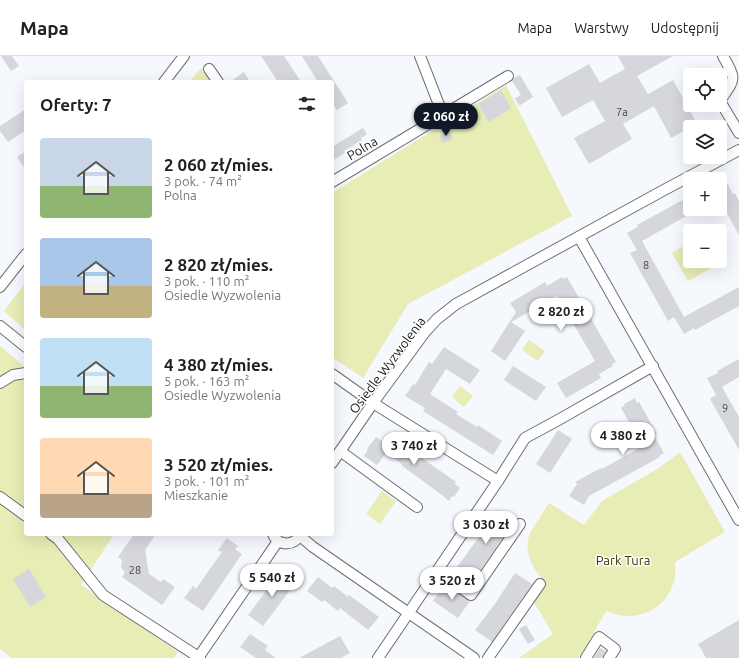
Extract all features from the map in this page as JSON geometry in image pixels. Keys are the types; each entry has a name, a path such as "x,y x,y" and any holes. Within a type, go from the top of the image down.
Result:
{"street":[{"path":"166,80 184,56"},
{"path":"420,56 443,115"},
{"path":"723,56 732,72 733,81 720,101 739,133"},
{"path":"209,69 217,80"},
{"name":"Polna","path":"334,181 508,76"},
{"name":"Osiedle Wyzwolenia","path":"334,460 424,332 437,319 456,304 739,150"},
{"path":"579,237 739,520"},
{"path":"0,287 24,257"},
{"path":"0,326 24,345"},
{"path":"378,658 498,481 525,438 653,366"},
{"path":"0,383 13,375 24,373"},
{"path":"334,375 373,403 498,481"},
{"path":"340,451 417,507"},
{"path":"0,497 24,515"},
{"path":"437,571 471,595 520,524"},
{"path":"54,536 58,539 103,595 199,658 268,554 276,538 284,543 290,543 296,541 299,536"},
{"path":"301,536 313,547 474,658"},
{"path":"488,658 540,584"},
{"path":"586,658 599,637 615,649 609,658"}],"green space":[{"path":"201,68 210,80 191,80"},
{"path":"506,85 572,216 408,304 363,378 334,358 334,192"},
{"path":"683,246 683,268 711,268 688,281 672,253"},
{"path":"24,285 24,329 4,311"},
{"path":"529,340 545,351 538,361 522,350"},
{"path":"0,346 24,366 24,536 113,536 81,585 178,652 174,658 12,658 0,649"},
{"path":"460,386 473,396 464,407 452,397"},
{"name":"Park Tura","path":"680,452 725,532 675,562 675,579 670,592 659,605 652,610 636,616 618,615 606,611 579,658 519,658 553,634 532,599 546,582 533,566 528,553 528,540 530,532 549,503 584,525 602,501 659,468"},
{"path":"382,491 396,501 380,524 366,514"}],"building":[{"path":"1,56 12,56 19,66 11,71"},
{"path":"261,56 284,56 300,80 277,80"},
{"path":"302,56 318,56 333,80 317,80"},
{"path":"618,56 673,56 637,76 648,94 673,80 683,98 683,112 690,112 695,120 683,120 683,132 671,138 654,106 623,124 632,139 589,164 574,138 605,121 593,100 562,117 546,88 589,64 600,83 625,69"},
{"path":"244,72 249,80 233,80"},
{"path":"520,75 533,97 519,106 515,98 521,95 512,81"},
{"path":"334,81 348,103 337,110 334,106"},
{"path":"501,90 511,108 489,122 478,104"},
{"path":"24,110 24,131 8,142 0,131 0,126"},
{"path":"363,128 367,134 361,138 362,140 344,151 345,153 334,160 334,146"},
{"path":"449,131 453,139 443,143 439,136"},
{"path":"24,152 24,167 17,157"},
{"path":"727,183 739,201 739,235 727,214"},
{"path":"683,200 683,216 686,216 642,241 684,317 739,287 739,306 695,330 694,328 684,334 674,317 668,321 630,253 637,250 627,233 638,227 637,225"},
{"path":"562,277 563,279 567,277 616,362 612,364 613,366 599,374 601,378 566,398 557,383 595,361 557,296 511,322 525,331 505,361 491,351 516,312 510,303 545,282 547,286"},
{"path":"444,347 480,370 470,384 446,369 430,394 458,412 456,414 477,427 478,425 502,441 493,455 423,411 425,408 405,396 413,384 415,385 429,362 432,364"},
{"path":"739,359 739,377 722,387 739,417 739,450 710,399 716,395 707,378 718,373 717,371"},
{"path":"513,366 546,387 536,401 504,380"},
{"path":"635,398 637,403 639,402 657,434 654,436 664,453 659,456 660,457 589,496 584,505 569,496 577,484 575,482 643,446 621,408 625,405 624,404"},
{"path":"558,430 572,439 550,473 536,464"},
{"path":"376,437 390,447 395,439 456,482 455,484 460,488 454,497 452,496 449,501 386,453 377,465 364,456 368,450 367,449"},
{"path":"497,510 514,522 474,579 457,567"},
{"path":"133,536 155,536 145,550 149,574 161,582 163,579 175,587 162,605 122,577 125,573 121,567 122,560 118,557"},
{"path":"227,538 238,546 235,549 242,554 203,611 184,598 193,586 196,589 222,552 218,550"},
{"path":"29,569 46,597 30,607 13,579"},
{"path":"282,570 297,581 263,626 248,615"},
{"path":"515,573 532,584 492,642 475,630 495,604"},
{"path":"318,577 332,588 334,586 348,597 349,595 379,617 368,630 340,608 338,611 324,600 322,602 307,591"},
{"path":"445,584 470,601 458,618 433,601"},
{"path":"739,620 739,658 706,658 698,644"},
{"path":"526,625 535,640 528,644 519,629"},
{"path":"250,634 268,646 265,650 276,658 256,658 240,647"},
{"path":"340,636 350,653 341,658 299,658"},
{"path":"600,648 606,651 603,658 594,658"}]}
